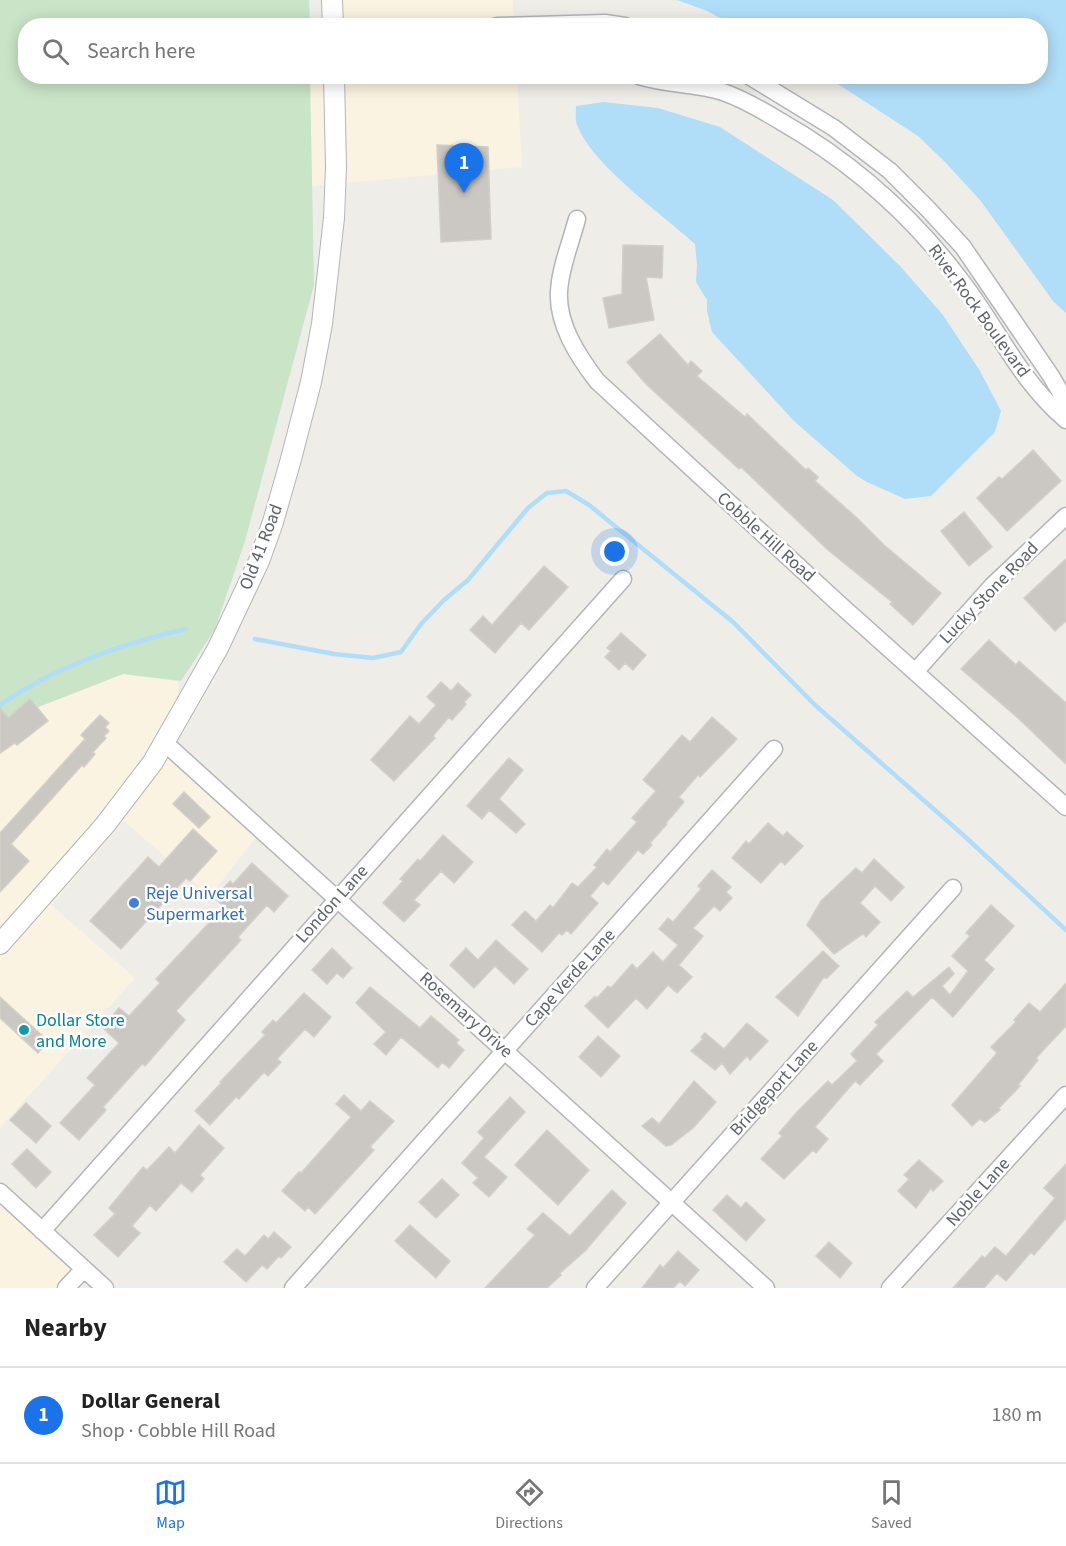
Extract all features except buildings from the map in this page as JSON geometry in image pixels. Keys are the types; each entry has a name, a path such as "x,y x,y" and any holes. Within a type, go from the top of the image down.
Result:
{"street":[{"path":"332,0 333,18"},
{"name":"Old 41 Road","path":"0,944 105,825 153,762 218,648 259,561 291,459 310,382 330,268 336,167 334,84"},
{"name":"River Rock Boulevard","path":"690,84 723,92 759,108 809,137 866,179 931,244 968,290 1011,358 1043,399 1066,420"},
{"name":"River Rock Boulevard","path":"762,84 834,128 890,171 927,208 963,247 1051,376 1066,402"},
{"name":"Cobble Hill Road","path":"577,219 559,292 560,310 566,329 584,364 614,398 1066,807"},
{"name":"Lucky Stone Road","path":"915,672 992,586 1066,516"},
{"name":"London Lane","path":"42,1231 623,579"},
{"name":"Rosemary Drive","path":"165,743 766,1288"},
{"name":"Cape Verde Lane","path":"293,1288 774,749"},
{"name":"Bridgeport Lane","path":"595,1288 952,888"},
{"name":"Noble Lane","path":"890,1288 1066,1095"},
{"path":"0,1192 105,1288"},
{"path":"66,1288 84,1269"}],"shaded area":[{"path":"340,0 513,0 514,18 341,18"},
{"path":"310,84 326,84 327,185 312,186"},
{"path":"343,84 517,84 522,167 344,183"},
{"path":"123,674 178,681 178,704 158,739 99,821 0,932 0,722"},
{"path":"177,737 177,758 261,831 210,896 124,821 51,905 135,978 0,1128 0,955 67,882"},
{"path":"0,1195 92,1276 81,1288 0,1288"}],"green space":[{"path":"0,0 309,0 310,18 18,18 18,84 310,84 314,285 245,541 215,629 181,681 123,674 0,722"}],"water":[{"path":"677,0 1066,0 1066,313 1053,301 980,200 945,162 918,136 838,84 1048,84 1048,18 720,18"},
{"path":"604,102 658,108 720,127 833,200 900,266 943,315 980,371 1001,411 995,432 931,496 905,499 857,476 794,421 712,332 707,300 696,282 695,244 612,172 585,140 577,125 576,106"}],"waterway":[{"path":"255,639 334,654 373,658 401,652 421,624 444,600 468,580 528,508 547,493 566,491 589,505 733,622 815,705 961,833 1066,930"},
{"path":"0,705 43,679 89,658 185,629"}],"place":[{"name":"Dollar General","path":"464,193"},
{"name":"Reje Universal Supermarket","path":"134,903"},
{"name":"Dollar Store and More","path":"24,1030"}]}
